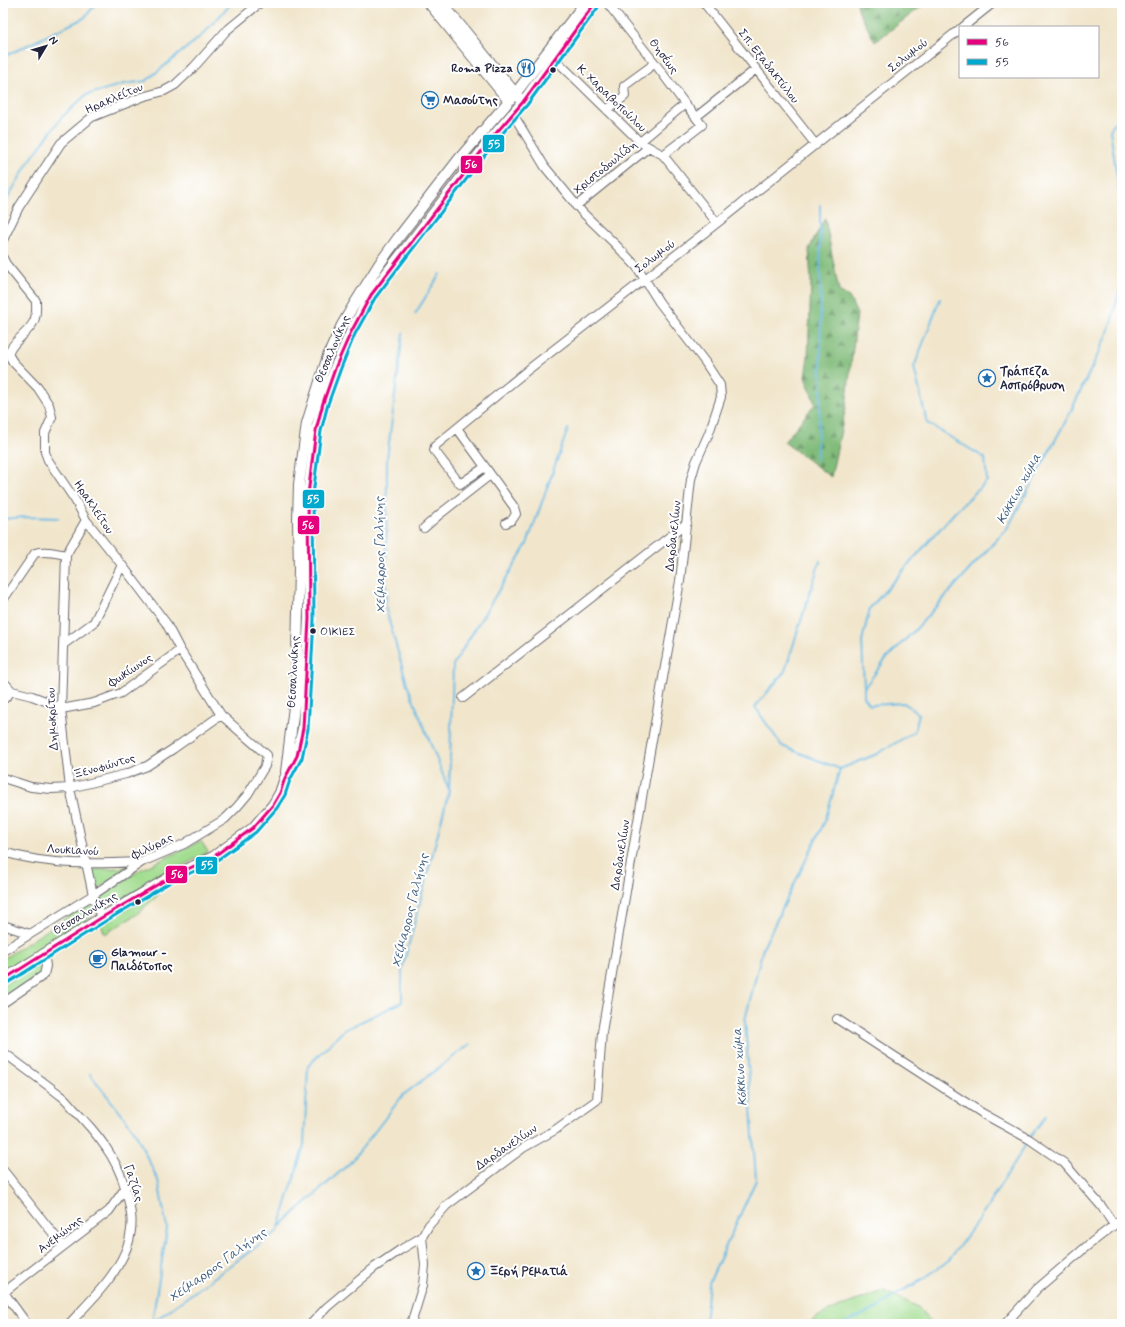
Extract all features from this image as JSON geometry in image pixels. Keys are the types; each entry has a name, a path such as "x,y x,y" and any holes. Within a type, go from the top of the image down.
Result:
{"main road":[{"path":"429,3 510,100 523,102"},
{"path":"442,3 510,100 513,114"},
{"name":"Θεσσαλονίκης","path":"3,980 44,953 167,879 213,857 253,828 273,805 297,756 303,728 309,619 308,495 316,430 323,403 336,366 351,332 371,295 402,252 491,139 523,102 595,3"},
{"name":"Θεσσαλονίκης","path":"285,778 296,690 299,570 299,484 306,424 328,356 342,324 380,263 459,159 510,100 580,5"}],"street":[{"name":"Ηρακλείτου","path":"3,240 19,207 61,143 92,117 164,91 175,85 194,67 226,31 260,3"},
{"name":"Θησέως","path":"607,3 654,62 684,104 702,125 662,155"},
{"name":"Σπ. Εξαδακτύλου","path":"704,3 816,144"},
{"path":"964,26 993,3"},
{"name":"Σολωμού","path":"485,467 460,484 434,448 529,369 718,223 859,108 959,30"},
{"name":"Κ. Χαραβοπούλου","path":"555,59 640,142 662,155 718,223"},
{"path":"607,110 625,96 624,86 650,67 654,62"},
{"path":"696,117 756,69"},
{"path":"640,142 684,104"},
{"name":"Δαρδανελίων","path":"311,1324 327,1307 375,1267 422,1236 429,1225 447,1205 523,1148 556,1130 597,1100 602,1032 680,581 691,479 721,397 720,385 705,362 658,302 637,267 576,206 540,160 513,114"},
{"name":"Χριστοδουλίδη","path":"576,206 649,147"},
{"name":"Ηρακλείτου","path":"3,258 6,264 36,301 36,315 34,322 10,347 8,354 13,362 38,388 49,405 52,417 45,431 45,452 48,460 75,500 86,520 166,623 180,650 220,715 268,755"},
{"path":"457,428 514,507 516,514 512,520 506,523"},
{"path":"424,528 490,475"},
{"name":"Δημοκρίτου","path":"86,520 66,555 61,709 70,788 93,895 101,918"},
{"path":"463,698 687,523"},
{"path":"3,600 35,553 39,551 55,552 66,555"},
{"path":"64,644 94,622 122,565"},
{"name":"Φωκίωνος","path":"61,709 99,701 121,693 180,650"},
{"path":"3,681 12,691 32,696 61,709"},
{"path":"3,700 12,691"},
{"name":"Ξενοφώντος","path":"3,778 31,787 51,789 70,788 126,774 147,766 220,715"},
{"name":"Φιλύρας","path":"3,951 93,895 142,862 184,844 225,819 237,808 248,794 265,766 268,755"},
{"name":"Λουκιανού","path":"3,852 59,863 86,864 142,862"},
{"path":"3,925 30,934"},
{"path":"3,1003 44,975 46,966 44,953"},
{"path":"837,1019 982,1113 1029,1139 1064,1163 1102,1207 1114,1225"},
{"name":"Γαζίας","path":"3,1052 65,1099 110,1153 126,1187 132,1219 126,1248 120,1261 108,1279 69,1324"},
{"path":"3,1170 64,1246"},
{"name":"Ανεμώνης","path":"3,1292 109,1211 126,1187"},
{"path":"1005,1324 1037,1289 1087,1246 1122,1219"},
{"path":"411,1324 422,1285 425,1265 422,1236"},
{"path":"3,1292 27,1324"}],"green space":[{"path":"857,3 926,3 875,42 859,12"},
{"path":"825,218 839,291 849,297 857,314 846,407 831,477 784,442 815,404 805,377 808,357 811,283 809,249"},
{"path":"201,841 208,852 104,908 99,898 140,870"},
{"path":"130,867 97,889 92,870"},
{"path":"158,892 159,894 136,915 105,934 101,925 102,923"},
{"path":"84,906 90,906 93,908 91,917 3,974 3,959"},
{"path":"39,962 43,963 41,975 3,1000 3,985"},
{"path":"883,1290 918,1307 932,1324 810,1324 814,1319 832,1310"}],"waterway":[{"path":"3,57 84,18 97,3"},
{"path":"3,206 28,163 61,118 86,95 124,84 146,81 201,36 232,3"},
{"name":"Κόκκινο χώμα","path":"1122,110 1110,130 1122,210"},
{"name":"Κόκκινο χώμα","path":"816,460 821,395 820,205"},
{"path":"415,314 440,274"},
{"name":"Κόκκινο χώμα","path":"705,1324 709,1283 756,1180 745,1020 763,948 825,821 840,769 877,754 914,732 919,714 904,703 870,705 864,697 864,688 886,659 915,630 1008,527 1069,415 1107,336 1122,283"},
{"name":"Κόκκινο χώμα","path":"864,688 862,641 870,608 955,512 987,481 985,458 927,423 914,367 940,299"},
{"name":"Χείμαρρος Γαλήνης","path":"403,333 387,458 386,610 407,684 449,790"},
{"name":"Χείμαρρος Γαλήνης","path":"150,1324 278,1231 304,1145 308,1066 344,1030 402,1002 402,970 449,791 453,665 527,544 568,429"},
{"path":"3,519 24,517 59,518"},
{"name":"Κόκκινο χώμα","path":"820,561 785,671 755,707 782,746 840,769"},
{"path":"280,1226 352,1161 403,1095 470,1044"},
{"path":"90,1074 134,1130 158,1180 167,1229 152,1322"},
{"name":"Κόκκινο χώμα","path":"1030,1137 1046,1116"},
{"name":"Κόκκινο χώμα","path":"842,1324 878,1308 898,1293 922,1280 949,1260 980,1218 1028,1141"}],"transit line":[{"name":"56","path":"3,980 101,918 167,879 213,857 253,828 273,805 297,756 303,728 309,619 308,495 316,430 323,403 336,366 351,332 371,295 491,139 523,102 595,3"},
{"name":"55","path":"6,984 169,883 216,861 256,832 277,808 285,795 290,780 302,758 308,729 314,619 313,495 321,431 328,404 341,368 355,334 375,298 495,142 527,105 599,6"}],"place":[{"name":"Roma Pizza","path":"526,68"},
{"name":"Μασούτης","path":"430,100"},
{"name":"Τράπεζα Ασπρόβρυση","path":"987,378"},
{"name":"ΟΙΚΙΕΣ","path":"313,631"},
{"name":"Glamour - Παιδότοπος","path":"98,959"},
{"name":"Ξερή Ρεματιά","path":"476,1271"}]}
